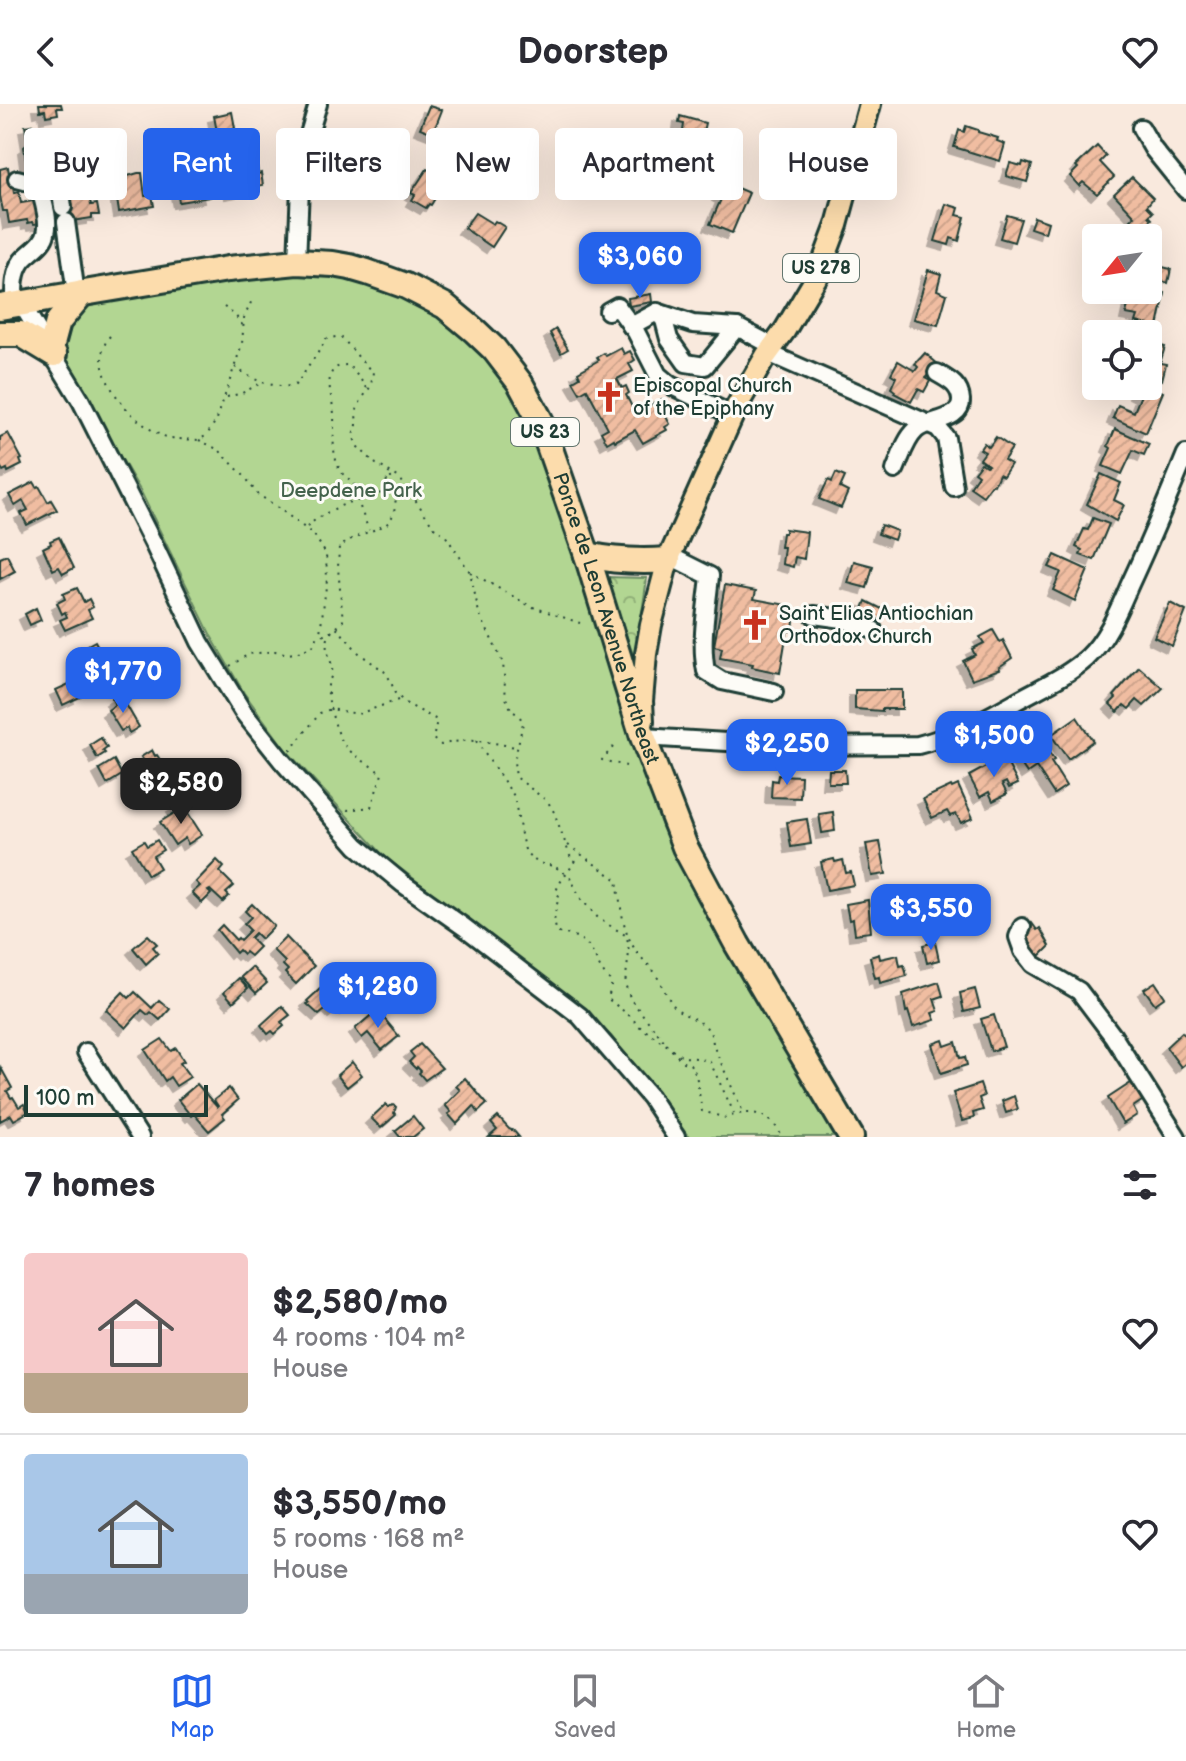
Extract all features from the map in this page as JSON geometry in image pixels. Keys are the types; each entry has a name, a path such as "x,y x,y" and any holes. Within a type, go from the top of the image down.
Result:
{"highway":[{"name":"Ponce de Leon Avenue Northeast","path":"12,305 228,269 297,262 333,264 406,286 445,306 494,349 525,390 540,420 587,555 643,737 685,847 737,944 851,1137"},
{"path":"0,334 21,334 52,351 58,322 79,294"},
{"path":"587,555 607,560 644,562 669,558"}],"main road":[{"name":"US 278","path":"643,737 646,654 669,558 732,415 819,273 837,225 870,104"}],"street":[{"path":"297,262 301,161 318,104"},
{"path":"1141,128 1153,149 1186,190"},
{"path":"17,179 40,189 47,222 42,241 23,260 15,274 12,305 52,351 81,401 200,642 243,712 357,846 580,1016 650,1097 676,1137"},
{"path":"62,200 79,294"},
{"path":"608,311 617,306 658,375 670,385 732,415"},
{"path":"657,312 664,320 669,339 686,363 705,366 737,327"},
{"path":"631,326 657,312 693,324 737,327 770,349 938,428 946,438 954,487"},
{"path":"895,470 915,431 924,424 956,413 961,407 958,388 937,373"},
{"path":"643,737 792,746 918,745 988,717 1070,670 1086,659 1098,645 1116,615 1149,544 1186,454"},
{"path":"669,558 710,576 703,657 706,671 722,681 774,692"},
{"path":"814,615 843,619 873,630"},
{"path":"1022,927 1018,937 1023,951 1033,964 1079,991 1113,1036 1177,1137"},
{"path":"86,1052 140,1137"}],"path":[{"path":"199,440 207,435 217,419 242,344 244,318 253,298"},
{"path":"224,307 244,327"},
{"path":"110,336 103,344 104,370 123,406 162,436 199,440 219,450 257,494 314,535 326,554 327,579 320,633 313,646 289,654 275,651 249,654 219,673"},
{"path":"235,367 262,382 282,387 294,386 319,354 326,339 340,336 373,372 371,386 357,410 358,426 353,436 358,447 376,464 405,485 470,572 479,613 503,663 506,698 523,723 514,762 516,777 548,802 570,856 575,860 556,892 559,896 554,926 558,933 574,935 591,949 612,982 608,999 683,1057 710,1062 735,1114"},
{"path":"367,389 349,365 335,368 329,385 334,407 332,440 335,455 340,472 354,485 370,531"},
{"path":"225,397 242,393 262,382"},
{"path":"306,528 318,516 383,493 389,472"},
{"path":"340,806 348,810 371,807 382,774 345,746 328,696 332,672 326,644 330,634 343,621 339,547 386,525 392,517 396,504 389,472"},
{"path":"470,572 530,606 580,623"},
{"path":"320,633 326,635 336,628"},
{"path":"336,628 360,654 384,671 394,692 405,703 437,720 433,739 441,745 472,739 516,747"},
{"path":"286,756 320,713 331,709 358,714 401,699"},
{"path":"476,740 514,796 526,853 538,863 554,866 570,877 587,906 599,919 627,936 676,1008 699,1022 713,1037 713,1045 744,1113"},
{"path":"613,747 602,760 626,766"},
{"path":"567,844 617,880 629,953 625,984 631,1000 676,1056 690,1064 696,1074 702,1111 726,1118 744,1113 766,1116 782,1137"}],"green space":[{"name":"Deepdene Park","path":"260,274 331,274 411,297 448,319 503,376 521,405 544,463 662,827 725,945 840,1137 689,1137 611,1036 562,991 385,857 286,750 244,693 211,636 141,492 57,348 57,337 82,307"},
{"path":"607,577 647,578 635,661"}],"building":[{"path":"39,104 61,104 62,108 57,108 58,114 46,116 45,110 40,111"},
{"path":"429,106 442,110 435,128 420,128"},
{"path":"232,112 235,128 216,128 214,116"},
{"path":"680,116 705,123 704,128 683,128 684,124 679,123"},
{"path":"966,126 998,138 997,141 1005,144 1000,161 954,147 959,130 964,132"},
{"path":"1097,146 1106,156 1100,162 1114,177 1097,194 1083,182 1079,186 1070,176"},
{"path":"1023,162 1032,165 1027,182 1006,176 1010,163 1022,166"},
{"path":"8,167 11,188 14,193 19,192 21,203 39,200 42,223 28,223 27,220 9,223 0,196 0,169"},
{"path":"426,170 426,200 434,200 431,205 426,208 412,200 415,195 411,193"},
{"path":"142,173 143,200 153,200 154,206 119,212 117,200 127,200 127,176"},
{"path":"1132,177 1153,198 1147,206 1153,212 1149,216 1152,219 1147,224 1135,224 1131,220 1135,216 1114,194"},
{"path":"743,190 749,193 732,233 710,224 721,200 743,200"},
{"path":"63,200 90,200 91,205 97,204 99,215 72,221 62,219"},
{"path":"946,204 959,208 957,215 965,217 959,241 951,238 949,245 935,241"},
{"path":"475,213 505,227 492,247 464,228"},
{"path":"1007,215 1021,219 1014,242 1000,238"},
{"path":"1034,217 1048,222 1045,233 1030,228"},
{"path":"1162,267 1171,269 1168,283 1162,281"},
{"path":"928,270 941,274 937,290 947,294 938,325 914,319"},
{"path":"1162,292 1165,293 1159,320 1137,320 1138,316 1126,314 1128,304 1162,304"},
{"path":"651,294 652,302 629,306 628,298"},
{"path":"556,329 568,349 561,353 550,333"},
{"name":"Episcopal Church of the Epiphany","path":"621,348 624,354 630,351 635,360 629,364 633,371 617,379 622,388 626,386 629,393 626,395 635,413 662,399 668,410 664,413 670,424 665,427 667,430 643,443 635,430 607,443 601,432 608,428 587,389 580,393 573,381 580,377 578,372 599,360 597,357"},
{"path":"925,353 939,365 925,378 930,381 924,392 918,389 911,402 894,393 891,388 896,377 891,374 898,361 915,371 918,367 915,364"},
{"path":"1139,400 1160,400 1146,433 1113,418 1118,405 1134,412"},
{"path":"1115,429 1149,444 1144,455 1133,450 1122,474 1103,466"},
{"path":"8,433 22,459 22,465 8,472 0,466 0,437"},
{"path":"996,437 1012,448 1004,460 1011,464 1003,476 999,474 994,485 983,496 970,487 978,475 974,472 981,463 988,465 980,459 985,452 980,449 984,443 989,447"},
{"path":"836,473 845,477 840,488 848,492 841,508 819,499 828,480 832,482"},
{"path":"1101,474 1121,483 1114,500 1124,505 1116,521 1087,504"},
{"path":"34,482 57,510 27,525 21,513 28,510 23,501 15,506 9,495"},
{"path":"1093,518 1109,524 1094,560 1080,555 1082,550 1076,547"},
{"path":"881,525 897,531 894,540 878,534"},
{"path":"785,529 807,532 804,559 795,557 793,567 782,564 784,547 780,547"},
{"path":"59,537 74,568 63,574 59,567 53,570 43,548"},
{"path":"7,555 15,571 0,579 0,558"},
{"path":"1055,555 1088,570 1075,601 1053,590 1061,572 1049,567"},
{"path":"854,561 873,566 867,588 848,583"},
{"name":"Saint Elias Antiochian Orthodox Church","path":"725,585 756,591 754,599 792,606 790,618 794,620 793,631 787,631 780,673 720,658 722,648 714,646"},
{"path":"77,588 84,602 89,599 93,607 88,610 92,618 65,630 60,620 67,617 57,603 65,599 63,594"},
{"path":"866,601 886,611 881,621 862,611"},
{"path":"1170,603 1186,611 1172,646 1154,637"},
{"path":"36,608 41,620 30,625 25,614"},
{"path":"993,630 1000,642 1003,640 1012,658 1000,669 972,679 963,661 975,655 972,649 984,643 980,637"},
{"path":"95,641 111,670 102,675 100,671 93,675 82,654"},
{"path":"1139,667 1163,688 1144,706 1137,700 1129,709 1124,705 1118,712 1110,704"},
{"path":"73,682 80,697 63,705 56,690"},
{"path":"855,690 902,690 902,709 855,709"},
{"path":"120,694 139,727 129,733 127,728 121,731 108,710 115,705 112,699"},
{"path":"1077,717 1093,741 1068,759 1051,735"},
{"path":"1035,732 1054,760 1051,762 1066,786 1054,794 1036,767 1027,773 1019,761 1032,752 1024,740"},
{"path":"101,738 107,748 97,758 90,745"},
{"path":"152,750 173,777 162,784 164,788 143,801 133,784 145,776 139,766 145,762 141,757"},
{"path":"1004,757 1018,784 1009,788 1006,782 1002,784 1007,794 993,801 989,792 980,797 969,776"},
{"path":"114,760 122,775 107,784 99,769"},
{"path":"829,770 845,770 846,783 828,783"},
{"path":"778,775 801,776 800,798 771,797 772,780 777,781"},
{"path":"958,785 973,818 961,823 956,814 950,816 947,811 932,818 923,799"},
{"path":"181,802 202,835 188,844 185,838 175,845 160,822 176,812 173,807"},
{"path":"833,812 835,831 822,833 819,814"},
{"path":"807,819 811,844 791,847 787,822"},
{"path":"157,840 163,850 153,856 160,868 148,875 132,848 144,841 147,846"},
{"path":"880,842 886,874 872,876 866,844"},
{"path":"834,859 835,862 843,860 846,873 851,872 854,885 827,890 821,862"},
{"path":"217,860 224,867 220,872 234,886 226,893 229,896 223,902 210,890 211,894 202,903 192,893 200,886 196,882"},
{"path":"868,900 871,932 855,934 846,904"},
{"path":"252,904 274,926 261,939 255,933 250,938 259,947 250,956 239,950 236,953 217,930 222,925 236,940 240,940 250,930 244,924 251,917 245,911"},
{"path":"1032,923 1037,930 1040,928 1050,946 1040,956 1034,957 1023,938 1030,934 1025,927"},
{"path":"148,935 157,944 153,947 158,953 146,964 133,948"},
{"path":"286,937 314,966 296,984 285,973 288,970 283,965 285,962 273,950"},
{"path":"935,942 939,960 927,963 923,945"},
{"path":"879,954 880,959 898,955 900,966 904,965 907,976 880,983 879,977 875,978 870,957"},
{"path":"252,967 267,983 256,993 241,977"},
{"path":"239,978 248,988 233,1002 224,992"},
{"path":"331,979 352,1003 346,1009 343,1005 334,1012 329,1007 319,1015 307,1001 328,986 326,983"},
{"path":"939,982 943,996 934,999 938,1011 932,1013 935,1020 913,1027 903,994"},
{"path":"1155,982 1165,997 1155,1004 1144,989"},
{"path":"975,989 980,1008 964,1012 960,993"},
{"path":"123,992 129,998 135,992 152,1008 159,1000 170,1009 160,1020 151,1012 148,1015 142,1010 126,1028 106,1010"},
{"path":"282,1006 290,1015 281,1022 284,1026 275,1034 272,1031 268,1034 261,1025"},
{"path":"377,1010 399,1036 382,1050 368,1033 362,1038 355,1029"},
{"path":"994,1015 1004,1047 991,1051 981,1019"},
{"path":"1182,1032 1186,1037 1186,1063 1181,1067 1166,1047"},
{"path":"162,1039 171,1051 176,1048 184,1061 180,1063 190,1077 176,1086 170,1077 165,1081 145,1050"},
{"path":"943,1040 945,1046 956,1042 960,1058 965,1057 967,1065 941,1073 932,1044"},
{"path":"420,1044 442,1068 425,1080 419,1073 421,1071 409,1062 414,1057 410,1052"},
{"path":"352,1062 362,1075 347,1087 337,1075"},
{"path":"1,1068 12,1088 7,1091 11,1098 19,1107 24,1104 28,1112 14,1120 11,1115 0,1121"},
{"path":"465,1078 487,1104 478,1112 474,1106 457,1124 445,1105 460,1090 456,1086"},
{"path":"1134,1081 1145,1099 1133,1107 1137,1115 1123,1124 1108,1098"},
{"path":"197,1084 217,1107 214,1100 229,1088 238,1100 222,1114 225,1118 209,1131 178,1100"},
{"path":"980,1084 984,1096 979,1098 983,1110 973,1113 974,1118 962,1121 953,1093"},
{"path":"1014,1096 1018,1109 1006,1113 1002,1101"},
{"path":"386,1104 396,1107 396,1115 381,1128 371,1118"},
{"path":"413,1116 423,1129 413,1137 400,1137 395,1131"},
{"path":"498,1117 519,1137 489,1137 497,1130 491,1123"}],"place":[{"name":"Episcopal Church of the Epiphany","path":"609,397"},
{"name":"Saint Elias Antiochian Orthodox Church","path":"755,625"}]}
